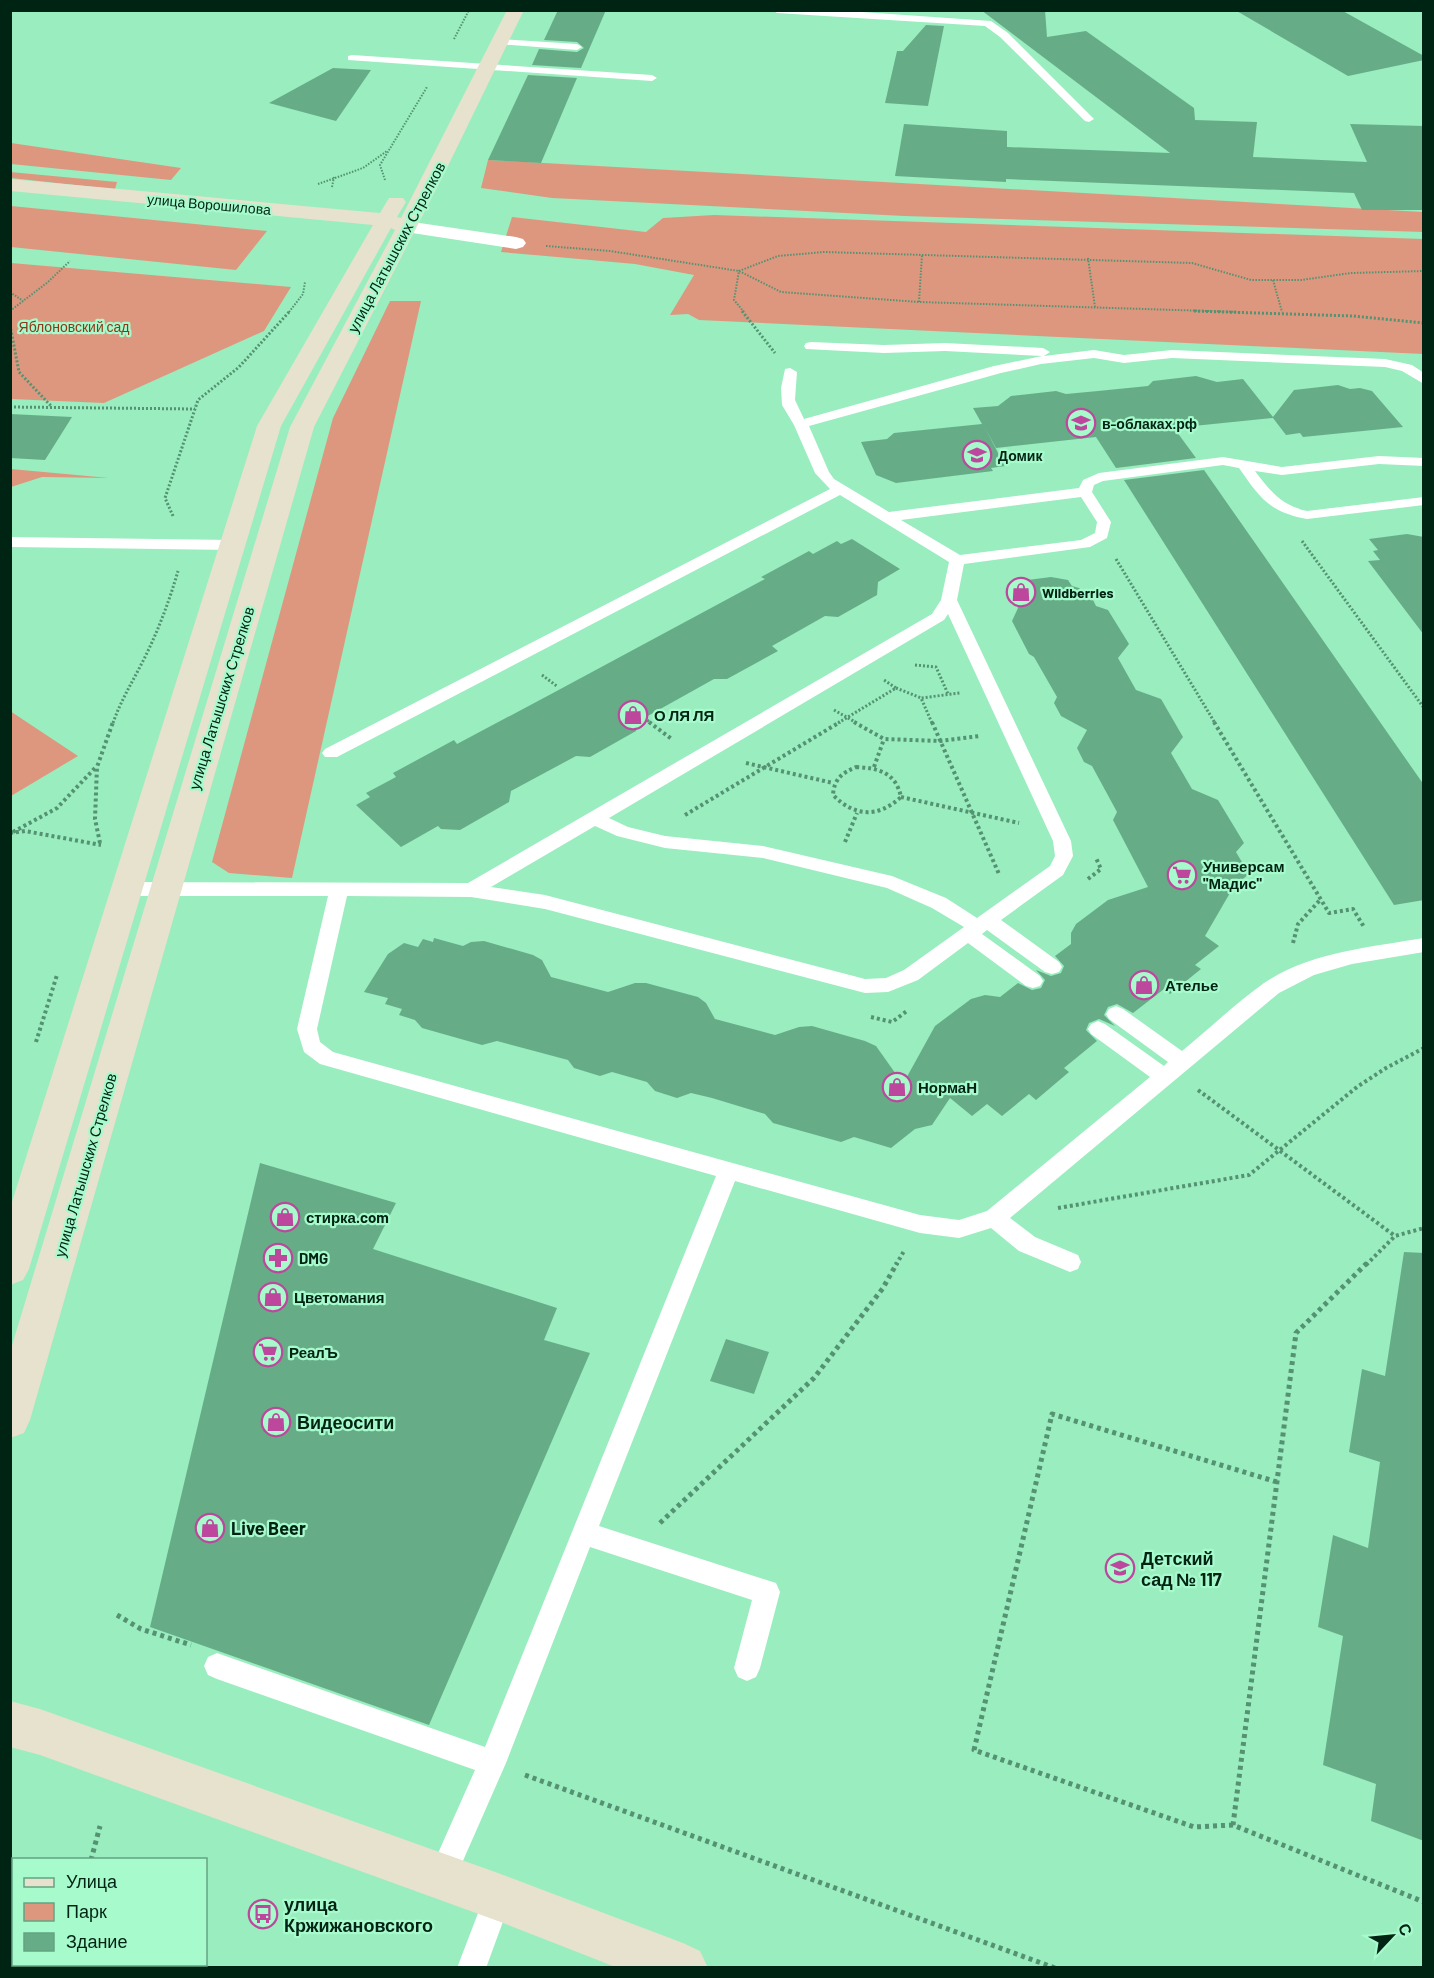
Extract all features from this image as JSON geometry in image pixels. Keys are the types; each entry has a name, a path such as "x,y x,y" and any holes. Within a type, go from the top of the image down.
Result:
{"street":[{"name":"улица Латышских Стрелков","path":"10,1269 269,426 391,225 428,190 516,10"},
{"path":"454,87 474,48"},
{"name":"улица Латышских Стрелков","path":"10,1420 302,427 348,337 378,286 391,225 395,184"},
{"name":"улица Ворошилова","path":"10,185 391,225 516,243"},
{"name":"улица Ворошилова","path":"10,195 391,225"},
{"path":"10,1724 51,1736 498,1897 682,1968"}],"lane":[{"path":"777,10 987,22 1004,35 1089,119"},
{"path":"501,42 577,47"},
{"path":"352,58 651,78"},
{"path":"811,346 978,349 1094,354 1124,359 1172,354 1385,363 1407,368 1424,380"},
{"path":"978,349 999,369"},
{"path":"801,424 999,369 1041,360 1094,354"},
{"path":"790,372 787,402 790,411 801,424 822,473 829,482 957,560 1085,544 1102,536 1104,522 1085,492"},
{"path":"1085,492 1088,483 1100,477 1223,461 1282,471 1379,460 1424,462"},
{"path":"1244,465 1273,504 1288,513 1307,515 1424,501"},
{"path":"331,753 840,489"},
{"path":"886,517 1085,492"},
{"path":"10,542 233,545"},
{"path":"471,890 938,617 948,600 957,560"},
{"path":"128,889 471,890 545,902 865,986 888,984 911,975 1057,870 1064,856 1058,832 948,600"},
{"path":"594,818 623,832 646,838 763,852 892,883 939,903 1052,967"},
{"path":"339,890 308,1029 311,1046 327,1058 920,1224 960,1229 994,1218 1272,988 1308,970 1352,957 1424,945"},
{"path":"978,927 1033,981"},
{"path":"1116,1014 1183,1062"},
{"path":"1098,1029 1165,1077"},
{"path":"441,1878 492,1763 728,1171"},
{"path":"994,1218 1027,1244 1070,1262"},
{"path":"584,1533 767,1592 747,1668"},
{"path":"217,1666 492,1763"},
{"path":"471,1968 498,1897"}],"path":[{"path":"395,184 380,165 469,10"},
{"path":"312,186 363,168 390,149"},
{"path":"516,243 610,251 739,271 781,292 920,302 1353,316 1424,323"},
{"path":"739,271 778,256 824,252 1088,258 1192,263 1251,280 1301,280 1351,273 1424,271"},
{"path":"920,302 922,255"},
{"path":"1088,258 1095,307"},
{"path":"10,311 70,261"},
{"path":"739,271 734,300 790,372"},
{"path":"1273,280 1282,313"},
{"path":"128,889 100,843 95,819 97,767 121,700 143,661 168,605 185,545 165,498 198,400 239,367 283,321 303,294 306,282"},
{"path":"10,292 23,301"},
{"path":"10,325 19,372 52,408"},
{"path":"10,368 17,364"},
{"path":"10,407 195,409"},
{"path":"1317,514 1325,525 1293,529 1424,708"},
{"path":"1102,536 1320,900 1329,913 1353,909 1370,936"},
{"path":"907,664 936,667 948,694"},
{"path":"890,674 882,679 896,688 921,698 990,689"},
{"path":"550,681 558,687"},
{"path":"646,838 896,688"},
{"path":"808,693 845,719 884,739 940,741 1011,732"},
{"path":"921,698 1012,902"},
{"path":"644,718 674,740"},
{"path":"874,767 884,739"},
{"path":"704,754 833,783"},
{"path":"11,833 57,808 97,767"},
{"path":"856,767 874,767 890,774 900,785 901,797 891,808 876,813 857,813 842,806 832,795 833,783 842,772 856,767"},
{"path":"901,797 1058,832"},
{"path":"11,833 25,831 100,843"},
{"path":"96,854 100,843"},
{"path":"1293,946 1293,936 1302,917 1320,900"},
{"path":"35,1043 52,987 61,968"},
{"path":"994,1218 1249,1176 1357,1087 1386,1068 1424,1048"},
{"path":"1194,1086 1395,1236"},
{"path":"633,1549 814,1378 883,1288 920,1224"},
{"path":"1233,1826 1296,1333 1395,1236 1424,1228"},
{"path":"1277,1482 1053,1414 974,1750 1194,1827 1233,1826 1424,1902"},
{"path":"117,1615 141,1629 208,1651 217,1666"},
{"path":"492,1763 1054,1968"},
{"path":"92,1858 100,1826"}],"green space":[{"path":"11,143 181,168 171,180 11,164"},
{"path":"488,160 1423,212 1424,232 904,216 552,198 481,188"},
{"path":"10,172 117,182 115,189 103,188 11,178"},
{"path":"10,206 267,231 236,270 11,247"},
{"path":"714,215 1423,239 1423,354 699,320 688,314 670,315 694,275 635,264 501,252 512,217 646,232 663,218"},
{"name":"Яблоновский сад","path":"11,263 291,287 264,331 104,403 11,399"},
{"path":"390,301 421,301 292,878 229,873 212,862 333,418"},
{"path":"11,469 109,478 42,477 11,487"},
{"path":"10,711 78,756 11,796 10,796"}],"building":[{"path":"558,10 606,10 581,68 532,65 539,49 577,52 584,48 577,42 544,40"},
{"path":"981,10 1045,10 1047,37 1086,31 1194,108 1195,120 1257,122 1253,157 1367,162 1350,124 1424,126 1424,210 1362,210 1354,193 1006,179 1006,182 895,176 904,124 1007,131 1007,147 1170,153"},
{"path":"1235,10 1341,10 1424,56 1424,60 1348,76"},
{"path":"926,25 944,26 928,106 885,103 897,51 903,51"},
{"path":"333,68 371,70 336,121 269,103"},
{"path":"528,75 577,78 541,163 488,160"},
{"path":"1196,376 1217,382 1243,379 1273,417 1294,390 1338,385 1350,389 1360,388 1372,391 1403,427 1303,437 1300,433 1286,435 1273,418 1174,428 1196,458 1116,468 1096,437 996,448 985,428 1005,466 991,468 993,471 896,483 876,475 861,442 887,439 894,433 982,424 973,408 998,406 1011,396 1056,391 1066,394 1148,386 1153,381"},
{"path":"10,414 72,417 45,460 10,458"},
{"path":"1204,470 1424,785 1424,900 1394,905 1124,480"},
{"path":"1407,534 1424,537 1424,635 1368,561 1380,560 1373,551 1378,550 1369,539"},
{"path":"852,539 900,569 878,582 877,595 838,617 825,616 772,646 778,651 727,679 714,679 637,722 636,731 590,757 576,756 511,791 509,802 460,830 441,829 438,826 401,847 356,805 370,797 366,793 396,777 393,773 454,740 457,744 553,693 765,579 761,577 809,551 813,554 837,541 841,544"},
{"path":"1051,577 1068,580 1072,586 1079,588 1092,598 1096,606 1108,610 1129,644 1118,658 1136,690 1161,699 1183,737 1171,753 1192,789 1218,800 1244,843 1236,852 1249,874 1234,886 1205,936 1219,946 1195,965 1201,969 1170,994 1164,989 1133,1013 1117,1004 1108,1007 1104,1015 1115,1026 1099,1019 1089,1023 1086,1030 1097,1041 1064,1068 1069,1072 1036,1100 1029,1094 1002,1116 987,1104 972,1116 950,1098 932,1125 915,1129 891,1148 854,1137 841,1142 773,1123 765,1114 712,1098 691,1093 677,1098 655,1091 647,1082 612,1072 600,1076 574,1068 568,1060 497,1041 482,1045 422,1028 415,1020 399,1015 402,1009 385,1004 388,998 364,992 388,954 404,943 418,947 423,939 433,942 434,938 463,946 471,942 484,941 533,955 542,960 551,977 608,992 635,983 646,983 698,997 706,1003 715,1019 775,1035 799,1027 812,1026 865,1041 876,1046 903,1084 935,1026 971,999 985,995 1000,997 1018,983 1032,990 1041,988 1045,980 1036,970 1051,976 1061,973 1064,966 1055,956 1071,944 1071,933 1076,924 1108,900 1148,887 1113,820 1117,812 1092,766 1084,762 1077,748 1087,730 1061,716 1054,703 1057,697 1034,657 1029,654 1012,621 1018,608 1011,596 1017,595 1011,582"},
{"path":"260,1163 396,1203 373,1249 557,1308 544,1340 590,1353 429,1725 150,1627"},
{"path":"1404,1252 1424,1253 1424,1841 1371,1821 1376,1784 1323,1765 1343,1636 1318,1627 1333,1535 1368,1548 1380,1462 1349,1452 1362,1369 1385,1376"},
{"path":"726,1339 769,1352 754,1394 710,1381"}],"place":[{"name":"в-облаках.рф","path":"1081,423"},
{"name":"Домик","path":"977,455"},
{"name":"Wildberries","path":"1021,592"},
{"name":"О ЛЯ ЛЯ","path":"633,715"},
{"name":"Универсам \"Мадис\"","path":"1182,875"},
{"name":"Ателье","path":"1144,985"},
{"name":"НормаН","path":"897,1087"},
{"name":"стирка.com","path":"285,1217"},
{"name":"DMG","path":"278,1258"},
{"name":"Цветомания","path":"273,1297"},
{"name":"РеалЪ","path":"268,1352"},
{"name":"Видеосити","path":"276,1422"},
{"name":"Live Beer","path":"210,1528"},
{"name":"Детский сад № 117","path":"1120,1568"},
{"name":"улица Кржижановского","path":"263,1914"}]}
